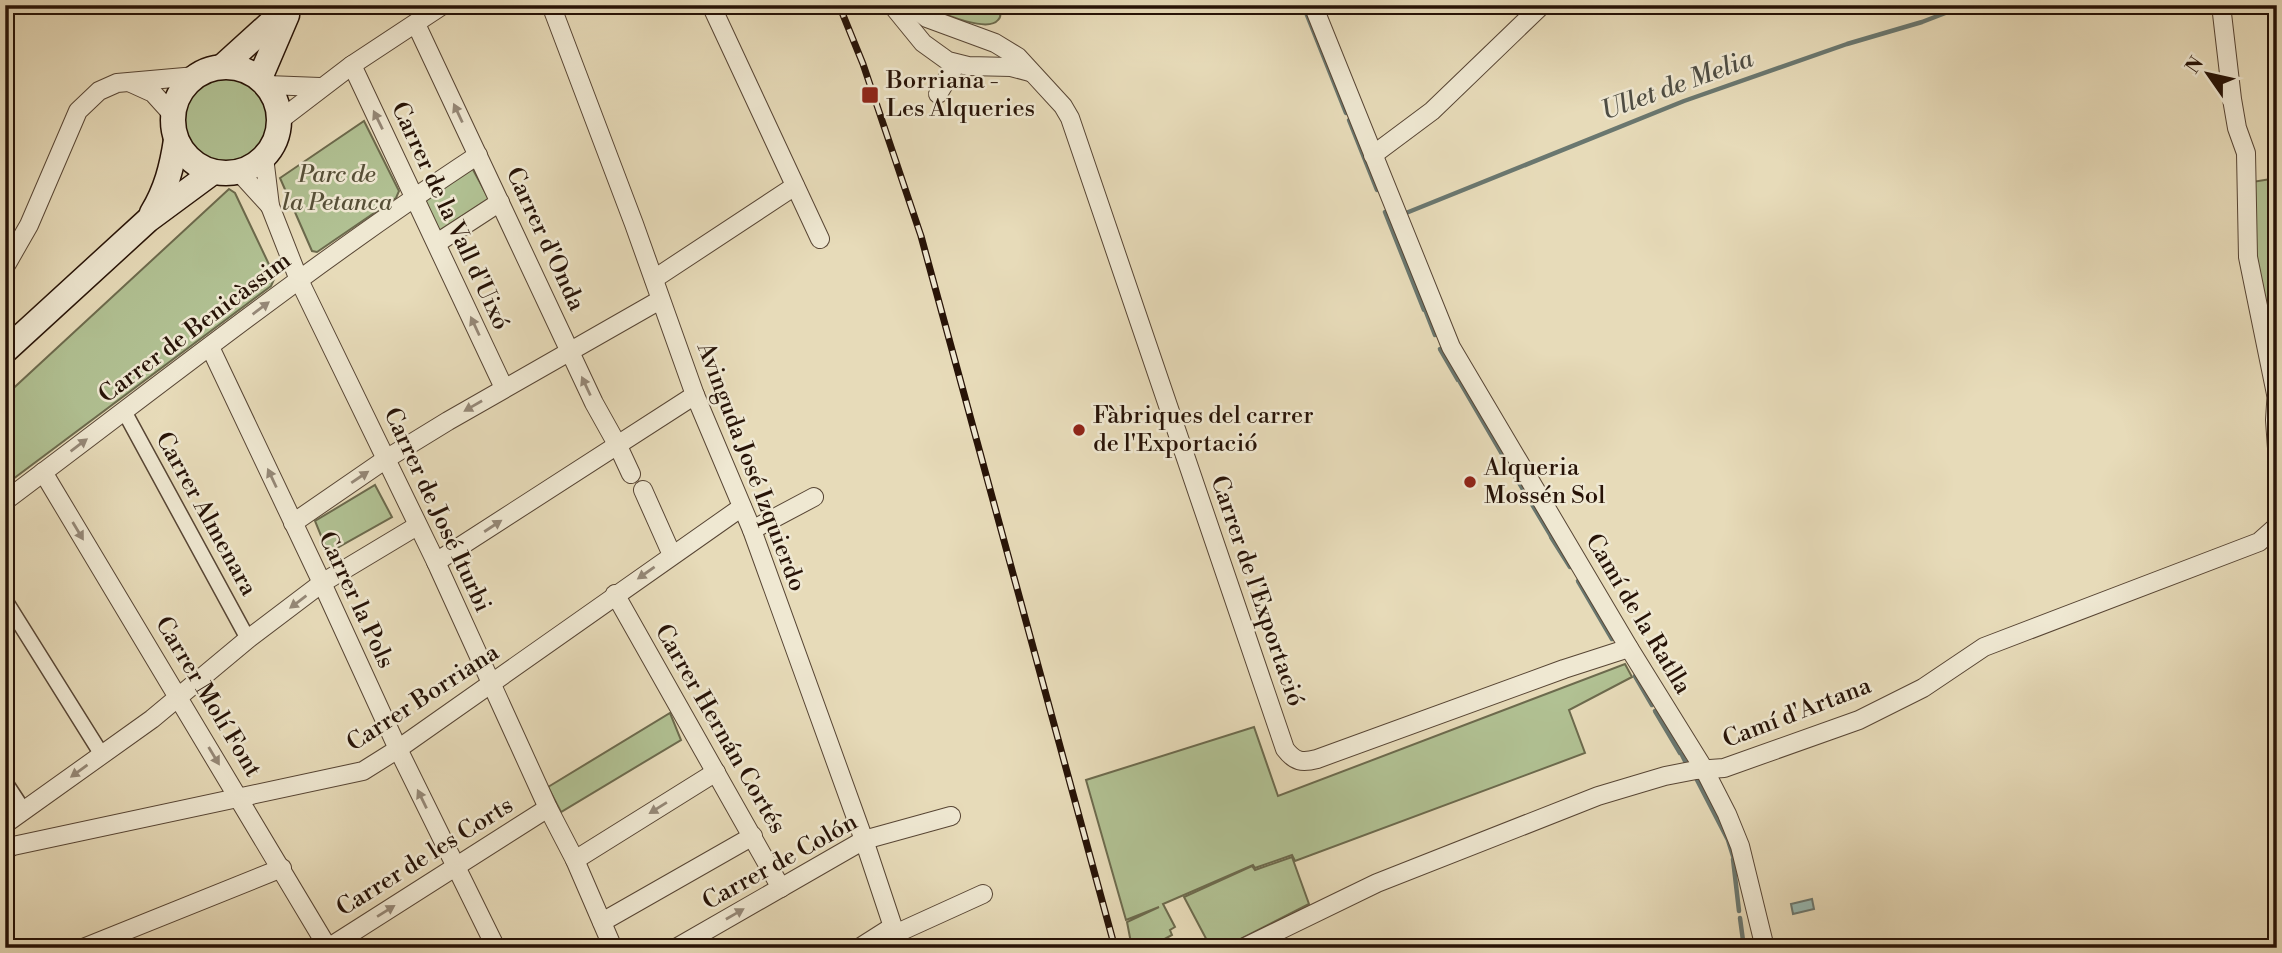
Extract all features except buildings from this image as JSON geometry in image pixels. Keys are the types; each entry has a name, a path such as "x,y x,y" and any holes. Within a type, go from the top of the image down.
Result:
{"main road":[{"path":"148,220 170,176 176,140 172,114 179,95 196,76 223,66 289,6"},
{"path":"263,81 267,56 287,17 289,6"},
{"path":"176,140 185,154 198,165 213,172 239,172 252,167 264,157 276,140 280,120 278,107 263,81 248,71 223,66"},
{"path":"5,351 148,220 213,172"}],"street":[{"path":"280,120 320,87 443,5"},
{"name":"Avinguda José Izquierdo","path":"551,5 695,395 752,530 864,840 896,937"},
{"path":"711,5 820,239"},
{"path":"892,5 923,43 940,57 962,65 1024,68"},
{"path":"909,5 927,18 1007,49 1024,68"},
{"name":"Camí de la Ratlla","path":"1313,5 1451,347 1629,648 1704,769 1727,814 1740,846 1765,948"},
{"path":"1373,155 1432,111 1542,5"},
{"path":"2221,5 2236,128 2246,153 2248,257 2276,391 2277,449"},
{"path":"923,43 927,33 938,22"},
{"name":"Carrer d'Onda","path":"416,24 594,403 631,474"},
{"path":"938,94 962,65 976,61 982,54 982,38"},
{"name":"Carrer de la Vall d'Uixó","path":"352,65 504,388"},
{"name":"Carrer de l'Exportació","path":"1024,68 1063,106 1074,129 1290,756 1303,762 1317,759 1564,668 1629,648"},
{"path":"5,267 29,225 78,111 99,91 125,81 196,76"},
{"path":"125,81 142,86 153,93 172,114"},
{"path":"263,81 320,87"},
{"name":"Carrer de Benicàssim","path":"5,500 299,280 478,155"},
{"name":"Carrer de José Iturbi","path":"264,157 270,206 299,280 436,562 548,808 575,860 613,948"},
{"name":"Carrer de José Iturbi","path":"239,172 270,206"},
{"path":"654,279 795,186"},
{"path":"437,243 500,202"},
{"path":"293,523 386,459 504,388 660,300"},
{"name":"Carrer la Pols","path":"210,347 323,583 397,749 496,948"},
{"path":"436,562 695,395"},
{"name":"Carrer Almenara","path":"124,411 248,639"},
{"name":"Carrer Molí Font","path":"43,472 328,948"},
{"path":"643,491 672,555"},
{"path":"752,530 814,496"},
{"name":"Carrer Borriana","path":"8,845 363,771 742,507"},
{"path":"5,824 179,697 248,639 323,583 417,526"},
{"name":"Camí d'Artana","path":"1242,948 1377,883 1598,796 1665,776 1724,768 1859,720 1923,688 1984,648 2259,542 2277,526"},
{"name":"Carrer Hernán Cortés","path":"615,594 781,888"},
{"path":"5,600 102,755"},
{"path":"575,860 716,772"},
{"path":"5,782 24,811"},
{"name":"Carrer de les Corts","path":"328,948 548,808"},
{"name":"Carrer de Colón","path":"676,948 864,840 951,816"},
{"path":"602,922 753,836"},
{"path":"83,948 282,868"},
{"path":"859,948 896,937 983,894"}],"green space":[{"path":"922,5 995,5 1000,16 992,24 973,23"},
{"path":"226,75 243,78 258,88 268,103 271,120 268,137 258,152 243,162 226,165 209,162 194,152 184,137 181,120 184,103 194,88 209,78"},
{"name":"Parc de la Petanca","path":"364,121 399,191 396,198 317,252 312,251 280,178"},
{"path":"471,166 490,201 440,232 423,197"},
{"path":"2277,178 2277,379 2251,254 2252,182"},
{"path":"229,189 235,193 275,277 271,286 5,485 5,396"},
{"path":"375,485 392,517 328,553 315,521"},
{"path":"1625,664 1632,677 1569,710 1585,753 1295,861 1292,855 1255,868 1253,865 1163,904 1175,927 1170,930 1172,935 1148,948 1132,948 1127,922 1159,907 1126,920 1086,780 1254,727 1278,796"},
{"path":"670,713 681,740 561,812 548,787"},
{"path":"1292,857 1309,904 1223,948 1211,948 1184,897 1252,866 1255,870"}],"water":[{"path":"1812,899 1814,909 1793,914 1791,904"}],"waterway":[{"path":"1303,5 1346,113"},
{"name":"Ullet de Melia","path":"1406,213 1684,101 1966,5"},
{"path":"1349,120 1377,190"},
{"path":"1385,212 1424,310"},
{"path":"1426,312 1435,335"},
{"path":"1440,349 1458,380"},
{"path":"1460,382 1505,459"},
{"path":"1512,471 1551,536"},
{"path":"1551,537 1570,567"},
{"path":"1578,581 1612,639"},
{"path":"1635,676 1652,705"},
{"path":"1655,711 1680,753"},
{"path":"1682,755 1686,763"},
{"path":"1696,778 1728,840 1733,856"},
{"path":"1733,859 1739,911"},
{"path":"1740,918 1744,948"}],"railway":[{"path":"839,5 863,64 921,236 1115,948"}],"place":[{"name":"Borriana - Les Alqueries","path":"870,95"},
{"name":"Fàbriques del carrer de l'Exportació","path":"1079,430"},
{"name":"Alqueria Mossén Sol","path":"1470,482"}]}
